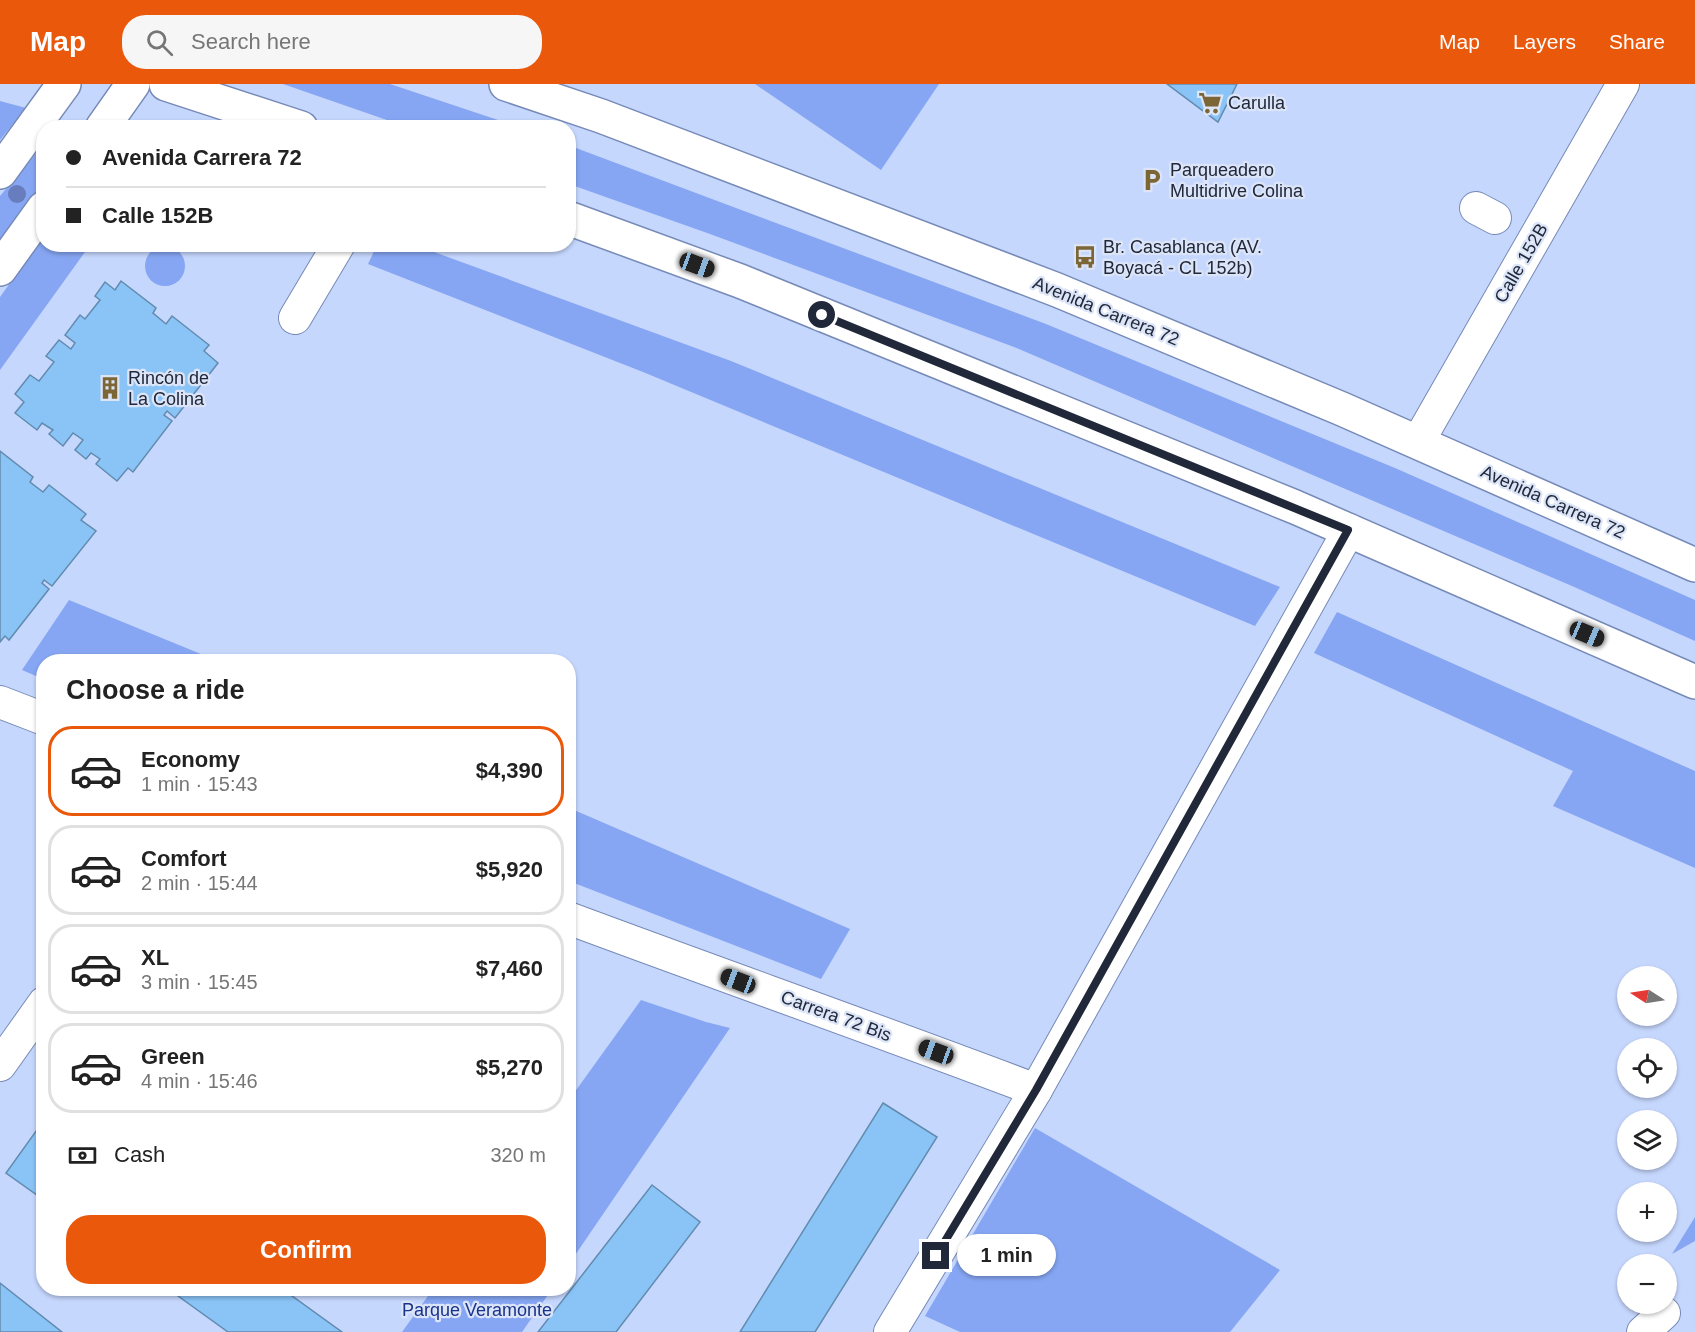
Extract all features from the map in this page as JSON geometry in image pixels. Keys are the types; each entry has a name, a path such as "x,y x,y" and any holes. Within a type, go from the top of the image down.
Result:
{"main road":[{"path":"38,120 64,84"},
{"path":"108,120 133,84"},
{"path":"166,84 276,120"},
{"name":"Avenida Carrera 72","path":"506,84 612,121 1057,290 1418,442 1695,565"},
{"path":"0,172 36,122"},
{"path":"0,269 36,219"},
{"path":"576,221 740,281 1348,530 1695,682"}],"street":[{"name":"Calle 152B","path":"1418,442 1623,84"},
{"path":"295,318 334,252"},
{"path":"890,1332 1036,1090 1348,530"},
{"path":"0,702 36,715"},
{"name":"Carrera 72 Bis","path":"576,921 1036,1090"},
{"path":"0,1065 36,1014"}],"green space":[{"path":"283,84 390,84 498,120 387,120"},
{"path":"755,84 939,84 881,170"},
{"path":"0,101 26,108 0,140"},
{"path":"576,148 1046,324 1395,468 1695,600 1695,641 1014,347 576,186"},
{"path":"36,153 36,196 0,243 0,196"},
{"path":"36,247 36,252 85,252 0,370 0,297"},
{"path":"151,252 179,252 184,258 184,274 173,285 157,285 146,274 146,258"},
{"path":"374,252 434,252 731,361 1280,587 1255,626 643,372 368,264"},
{"path":"69,600 201,654 36,654 36,676 22,670"},
{"path":"1337,612 1695,771 1695,868 1553,806 1573,771 1314,653"},
{"path":"576,811 850,929 821,979 576,884"},
{"name":"Parque Veramonte","path":"641,1000 730,1028 576,1254 576,1090"},
{"path":"1035,1128 1280,1270 1230,1332 960,1332 925,1316"},
{"path":"1695,1217 1695,1241 1672,1254"},
{"name":"Parque Veramonte","path":"428,1296 547,1296 522,1332 402,1332"}],"building":[{"name":"Carulla","path":"1167,84 1237,84 1218,122"},
{"name":"Rincón de La Colina","path":"121,281 156,308 153,313 166,324 172,316 209,345 204,351 218,363 175,418 167,411 164,415 172,421 133,472 128,468 117,481 96,464 100,459 91,453 86,459 75,450 83,440 73,433 63,446 49,434 53,430 42,423 37,430 15,413 24,402 15,394 30,375 39,381 54,362 46,356 59,340 71,349 75,343 65,335 80,315 85,319 100,300 95,296 105,282 115,290"},
{"path":"0,451 33,477 30,482 43,492 49,485 86,514 81,520 96,531 52,586 44,580 42,583 49,589 9,640 5,636 0,642"},
{"path":"883,1103 937,1137 815,1332 740,1332"},
{"path":"36,1131 36,1194 6,1173"},
{"path":"652,1185 700,1222 616,1332 538,1332 566,1296 576,1296 576,1283"},
{"path":"0,1283 62,1332 0,1332"},
{"path":"178,1296 292,1296 342,1332 228,1332"}],"place":[{"name":"Carulla","path":"1210,103"},
{"name":"Parqueadero Multidrive Colina","path":"1152,180"},
{"name":"Br. Casablanca (AV. Boyacá - CL 152b)","path":"1085,257"},
{"name":"Rincón de La Colina","path":"110,388"}],"route":[{"path":"822,315 1348,530 1036,1090 936,1256"}]}
